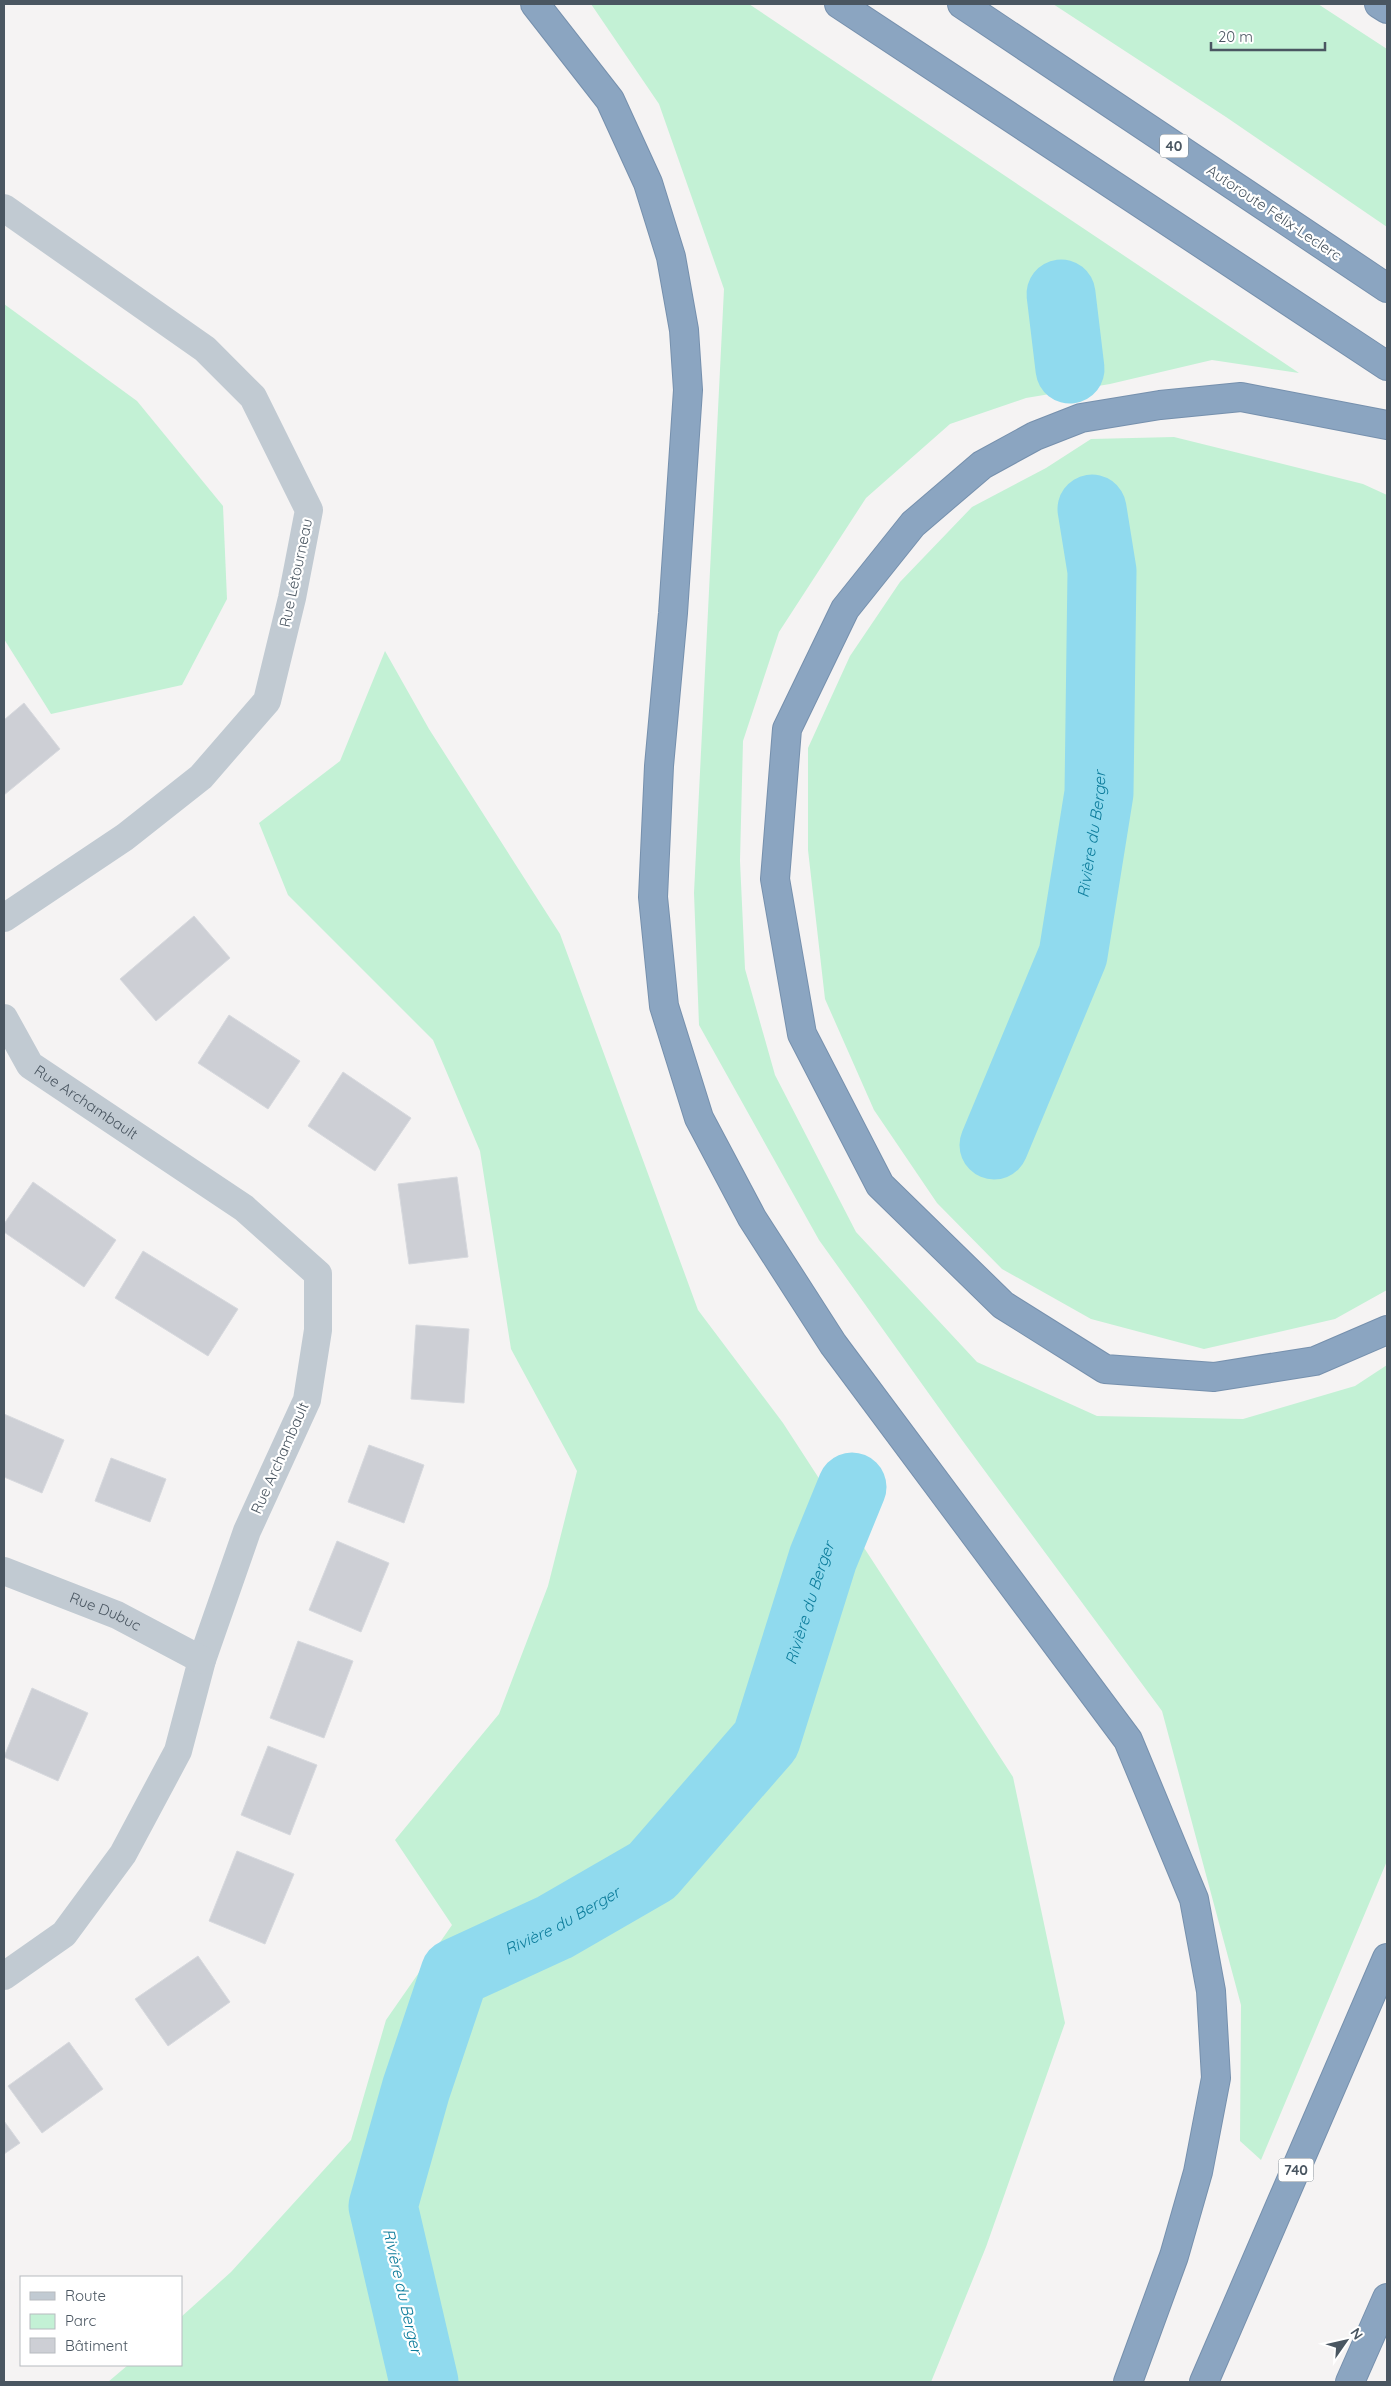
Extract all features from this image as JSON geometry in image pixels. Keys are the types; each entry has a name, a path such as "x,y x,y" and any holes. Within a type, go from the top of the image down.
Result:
{"highway":[{"path":"535,4 610,100 648,183 671,257 684,330 688,390 673,613 659,766 653,897 664,1006 699,1118 752,1218 833,1344 1128,1740 1194,1899 1211,1991 1216,2078 1195,2181 1174,2256 1128,2382"},
{"path":"839,4 1387,366"},
{"name":"Autoroute Félix-Leclerc","path":"962,4 1387,288"},
{"path":"1379,4 1387,9"},
{"path":"1387,425 1241,397 1160,405 1081,418 1035,436 982,465 913,524 845,609 787,729 775,879 802,1034 880,1185 1003,1305 1105,1369 1214,1377 1315,1361 1387,1330"},
{"name":"740","path":"1204,2382 1387,1958"},
{"path":"1350,2382 1387,2298"}],"street":[{"name":"Rue Létourneau","path":"4,208 205,349 253,397 310,510 292,598 267,701 201,777 125,837 4,918"},
{"name":"Rue Archambault","path":"4,1018 30,1065 244,1208 318,1274 318,1330 307,1400 247,1531 202,1660 178,1751 123,1854 64,1934 4,1976"},
{"name":"Rue Dubuc","path":"4,1571 117,1615 202,1660"}],"green space":[{"path":"591,4 749,4 1299,373 1212,360 1110,384 1026,398 950,424 866,498 779,632 743,741 740,861 745,969 775,1075 856,1232 977,1362 1097,1416 1243,1419 1355,1386 1387,1365 1387,1861 1261,2160 1240,2141 1241,2005 1162,1711 962,1440 819,1240 699,1025 694,893 724,289 659,104"},
{"path":"1053,4 1318,4 1387,49 1387,227 1226,117"},
{"path":"4,304 137,401 223,506 227,599 182,685 51,714 4,639"},
{"path":"1174,437 1363,484 1387,495 1387,1290 1335,1319 1204,1349 1091,1319 1002,1269 937,1203 874,1110 825,999 808,850 808,748 850,656 900,582 972,507 1046,468 1091,439"},
{"path":"385,651 429,729 560,934 698,1310 783,1423 1013,1777 1065,2023 986,2247 931,2382 108,2382 127,2366 182,2366 182,2316 231,2272 351,2140 386,2020 452,1925 395,1840 499,1714 548,1586 577,1471 511,1349 480,1151 433,1040 288,895 259,823 340,761"}],"building":[{"path":"24,703 60,749 4,795 4,720"},
{"path":"194,916 230,958 156,1021 120,979"},
{"path":"229,1015 300,1061 268,1109 198,1063"},
{"path":"343,1072 411,1118 375,1171 308,1126"},
{"path":"457,1177 468,1257 409,1264 398,1184"},
{"path":"33,1182 116,1240 84,1287 4,1232 4,1224"},
{"path":"143,1251 238,1309 208,1356 115,1298"},
{"path":"416,1325 469,1329 464,1403 411,1399"},
{"path":"4,1414 64,1440 42,1493 4,1477"},
{"path":"369,1445 424,1465 404,1523 348,1502"},
{"path":"111,1458 166,1479 150,1522 95,1501"},
{"path":"337,1541 389,1563 361,1632 309,1610"},
{"path":"298,1641 353,1661 324,1738 270,1718"},
{"path":"32,1688 88,1713 58,1781 4,1757"},
{"path":"268,1746 317,1765 290,1835 241,1815"},
{"path":"237,1851 294,1874 265,1944 209,1921"},
{"path":"198,1956 230,2002 168,2046 135,1999"},
{"path":"69,2042 103,2089 42,2133 8,2086"},
{"path":"4,2121 20,2143 4,2154"}],"waterway":[{"name":"Rivière du Berger","path":"1061,294 1070,369"},
{"name":"Rivière du Berger","path":"994,1145 1073,955 1099,793 1102,571 1092,509"},
{"name":"Rivière du Berger","path":"424,2382 383,2206 416,2089 455,1973 555,1927 652,1871 766,1740 823,1558 852,1487"}]}
